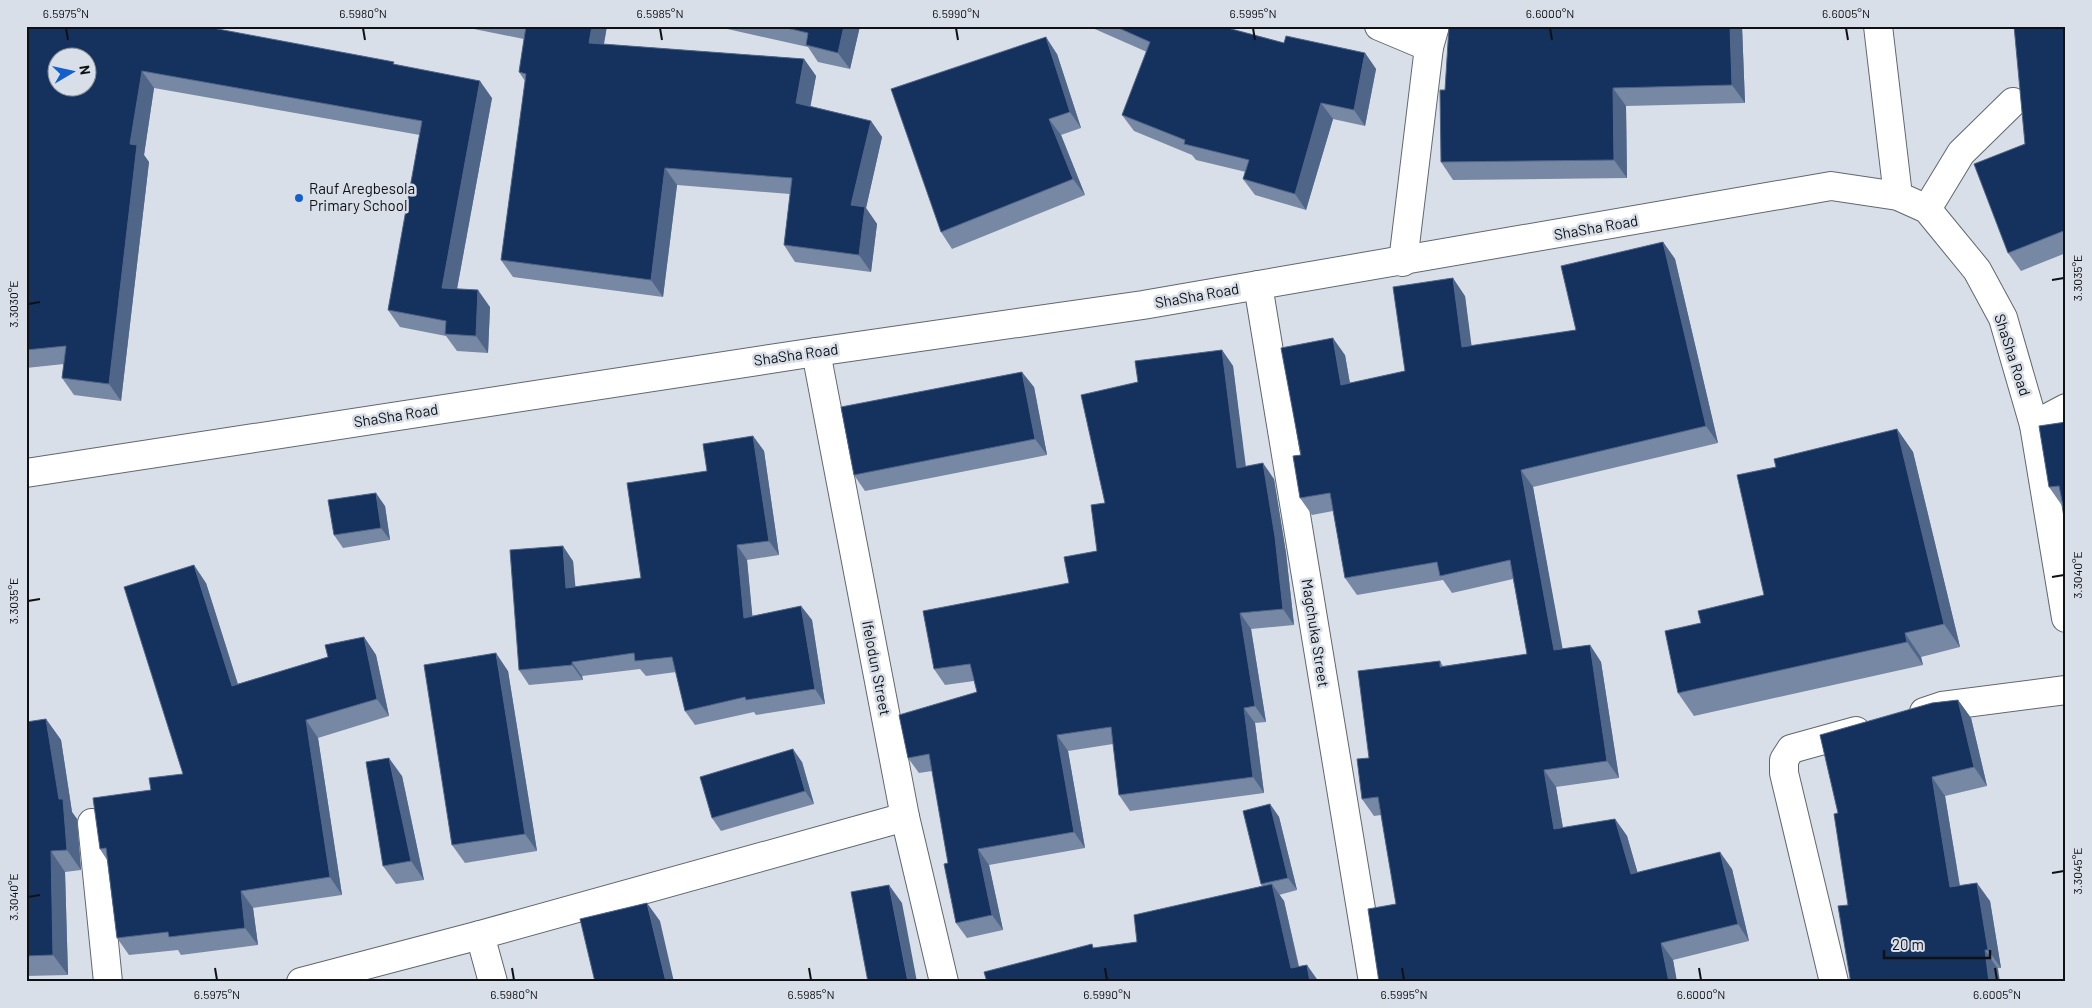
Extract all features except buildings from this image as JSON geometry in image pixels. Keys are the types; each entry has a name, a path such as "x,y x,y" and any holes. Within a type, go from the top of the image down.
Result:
{"street":[{"path":"1379,26 1432,37 1403,262"},
{"path":"1878,26 1898,196"},
{"path":"1926,209 1960,154 2014,102"},
{"name":"ShaSha Road","path":"26,473 816,352 1143,305 1403,262 1831,186 1898,196 1926,209 1976,270 2003,318 2034,425 2066,618"},
{"name":"Magchuka Street","path":"1258,285 1373,982"},
{"name":"Ifelodun Street","path":"816,352 905,817 944,982"},
{"path":"2034,425 2066,408"},
{"path":"1834,982 1784,774 1784,760 1791,749 1942,706 2066,690"},
{"path":"301,982 480,936 905,817"},
{"path":"92,823 108,982"},
{"path":"480,936 493,982"}],"place":[{"name":"Rauf Aregbesola Primary School","path":"299,198"}]}
